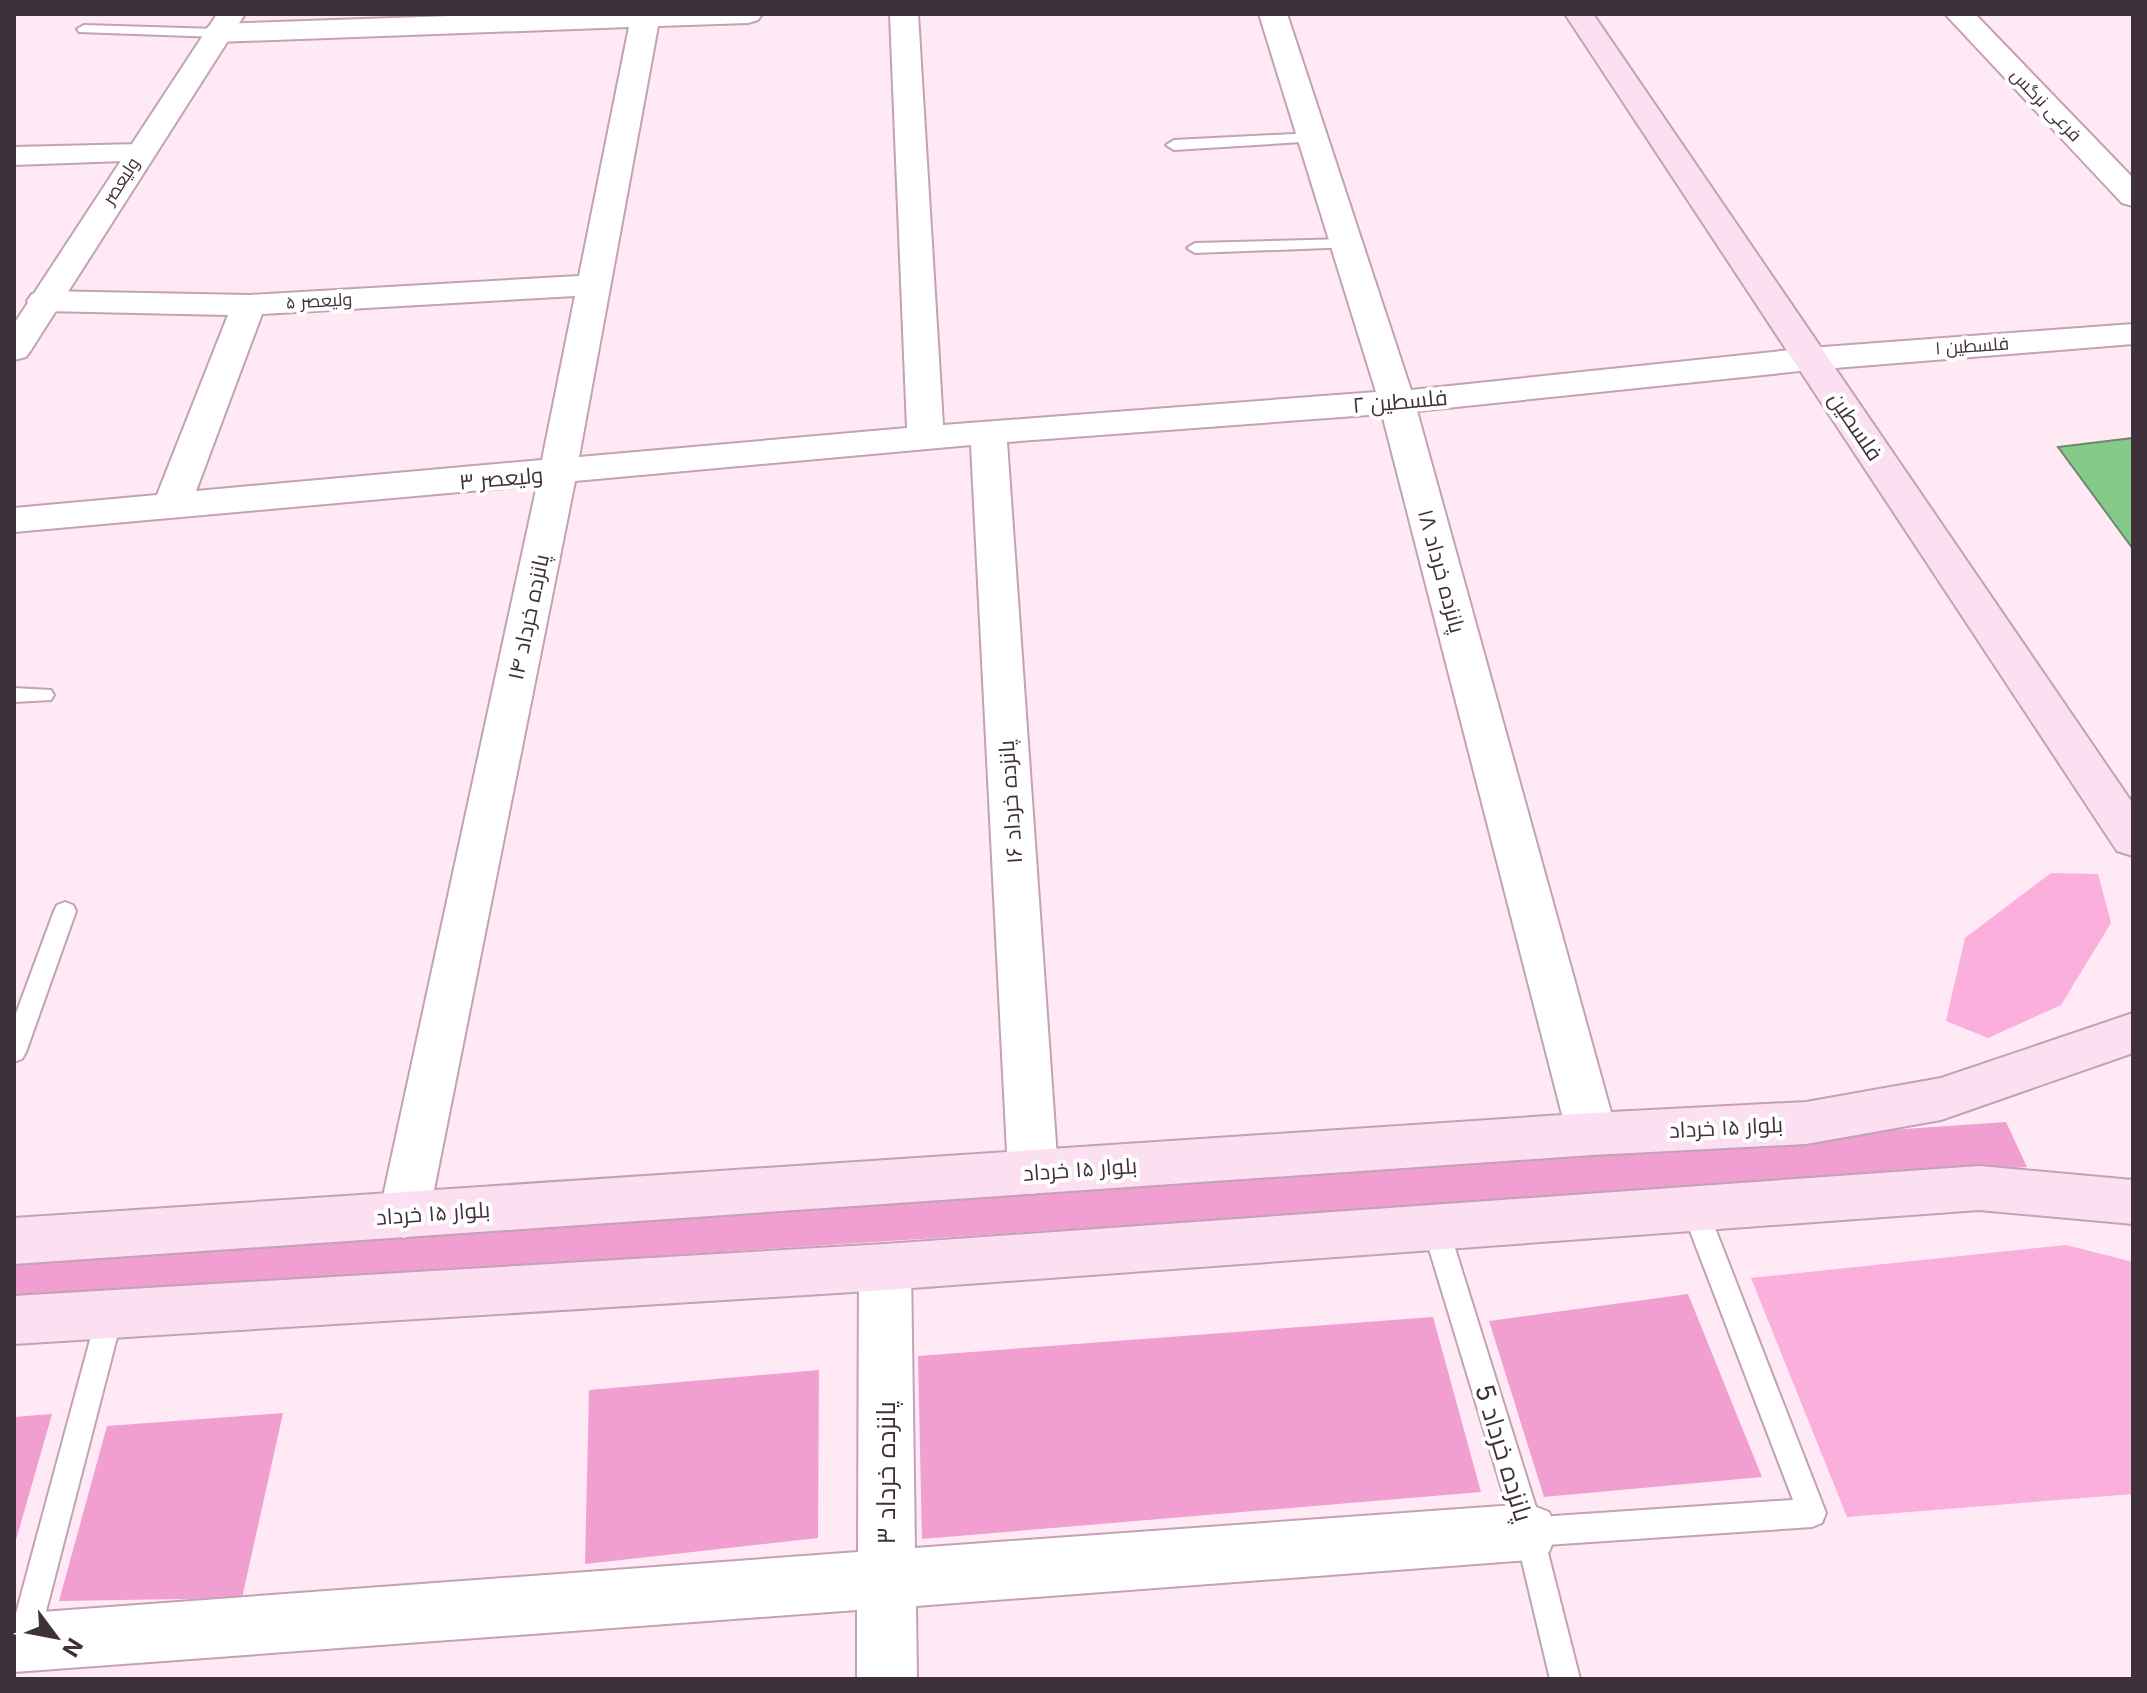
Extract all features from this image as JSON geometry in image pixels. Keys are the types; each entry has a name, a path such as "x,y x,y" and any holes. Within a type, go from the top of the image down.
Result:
{"main road":[{"name":"فلسطین","path":"1579,14 2133,839"},
{"name":"بلوار ۱۵ خرداد","path":"14,1241 1592,1134 1806,1123 1941,1099 2133,1033"},
{"path":"14,1320 885,1267 1979,1188 2133,1202"}],"street":[{"path":"224,24 748,14"},
{"path":"904,14 926,437"},
{"name":"پانزده خرداد ۱۸","path":"1273,14 1397,402 1592,1134"},
{"name":"فرعی نرگس","path":"1959,14 2133,196"},
{"name":"پانزده خرداد ۱۴","path":"404,1215 558,473 646,16"},
{"name":"ولیعصر","path":"14,350 224,24"},
{"path":"14,156 139,153"},
{"name":"ولیعصر ۵","path":"44,301 249,305 594,285"},
{"path":"171,507 249,305"},
{"name":"فلسطین ۱","path":"1810,359 2133,334"},
{"name":"فلسطین ۲","path":"988,432 1397,402 1810,359"},
{"name":"ولیعصر ۳","path":"14,520 988,432"},
{"name":"پانزده خرداد ۱۶","path":"988,432 1033,1172"},
{"name":"پانزده خرداد ۳","path":"885,1267 887,1679"},
{"path":"19,1642 1529,1532"}],"lane":[{"path":"84,29 224,24"},
{"path":"1174,145 1313,138"},
{"path":"1195,248 1346,244"},
{"path":"14,695 44,695"},
{"path":"14,1052 65,911"},
{"path":"1529,1532 1812,1513 1695,1210"},
{"name":"پانزده خرداد 5","path":"1436,1229 1529,1532 1565,1679"},
{"path":"19,1642 110,1314"}],"shaded area":[{"path":"2051,873 2098,874 2111,923 2061,1005 1988,1038 1946,1021 1965,938"},
{"path":"2006,1122 2027,1167 14,1298 14,1260"},
{"path":"2066,1245 2133,1262 2133,1494 1847,1517 1751,1278"},
{"path":"1688,1294 1762,1477 1544,1497 1489,1321"},
{"path":"1433,1317 1481,1492 922,1539 918,1356"},
{"path":"819,1370 818,1538 585,1564 589,1390"},
{"path":"283,1413 242,1598 59,1601 107,1426"},
{"path":"52,1414 14,1547 14,1417"}],"building":[{"path":"2133,438 2133,549 2058,447"}]}
